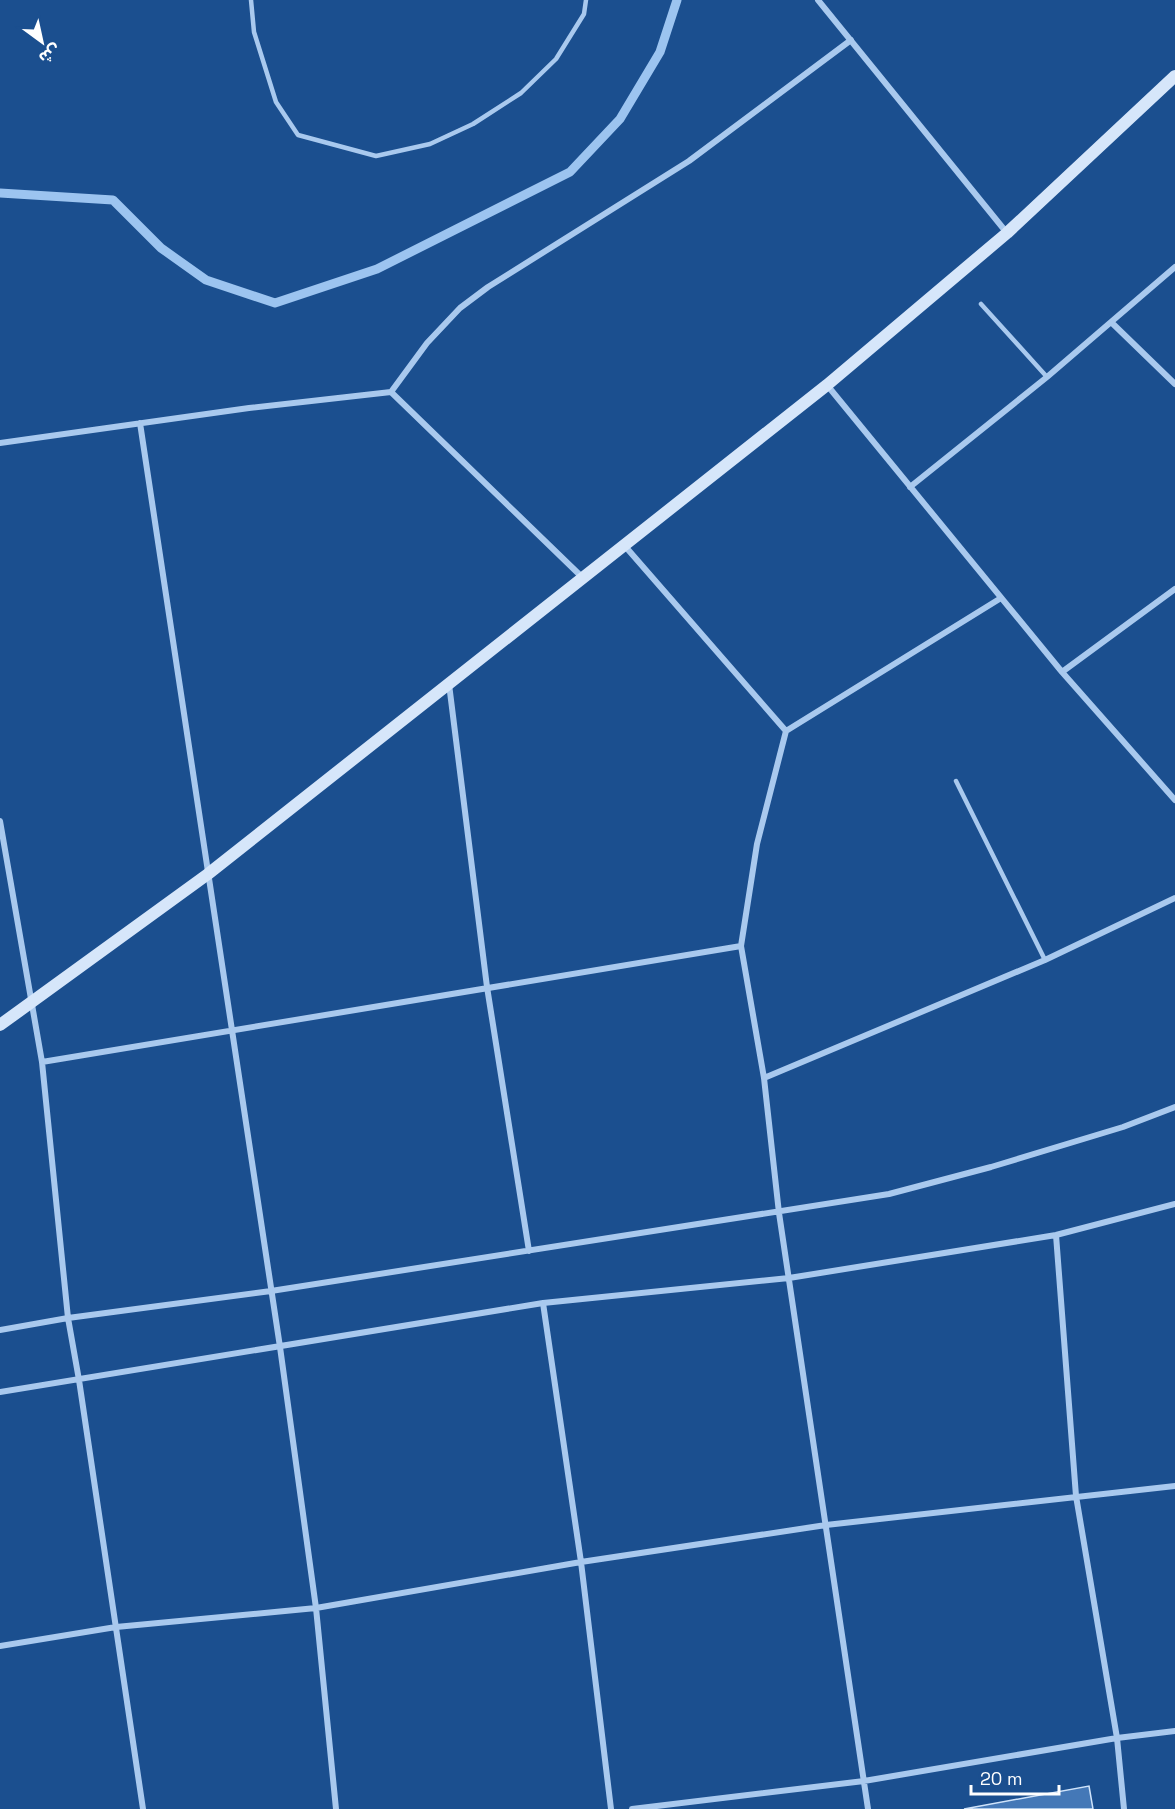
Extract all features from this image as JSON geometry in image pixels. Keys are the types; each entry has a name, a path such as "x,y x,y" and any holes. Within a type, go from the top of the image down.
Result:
{"main road":[{"path":"0,1025 208,874 827,385 1007,233 1175,76"}],"street":[{"path":"818,0 1007,233"},
{"path":"0,442 391,392 428,343 460,308 488,287 689,161 851,40"},
{"path":"910,487 1047,377 1175,267"},
{"path":"1111,322 1175,384"},
{"path":"827,385 1062,672 1175,800"},
{"path":"391,392 583,578"},
{"path":"140,423 280,1347 316,1608 336,1809"},
{"path":"624,545 786,731"},
{"path":"1062,672 1175,589"},
{"path":"868,1809 779,1213 764,1078 741,946 757,844 786,731 1001,598"},
{"path":"449,683 488,987 529,1251"},
{"path":"0,821 42,1062 68,1318 143,1809"},
{"path":"764,1078 1045,960 1175,898"},
{"path":"42,1062 741,946"},
{"path":"0,1330 68,1318 271,1291 889,1194 991,1167 1123,1127 1175,1107"},
{"path":"0,1392 543,1303 789,1278 1056,1235 1175,1204"},
{"path":"1056,1235 1076,1496 1116,1738 1124,1809"},
{"path":"543,1303 581,1562 611,1809"},
{"path":"0,1646 116,1627 316,1608 581,1562 826,1525 1175,1486"},
{"path":"632,1809 864,1781 1116,1738 1175,1731"}],"lane":[{"path":"251,0 254,32 276,102 298,135 376,156 430,144 473,124 520,93 556,59 584,14 586,0"},
{"path":"981,304 1047,377"},
{"path":"956,781 1045,960"}],"building":[{"path":"1089,1786 1093,1809 964,1809"}],"waterway":[{"path":"0,193 113,200 161,248 206,280 275,303 377,269 570,172 620,119 660,52 677,0"}]}
